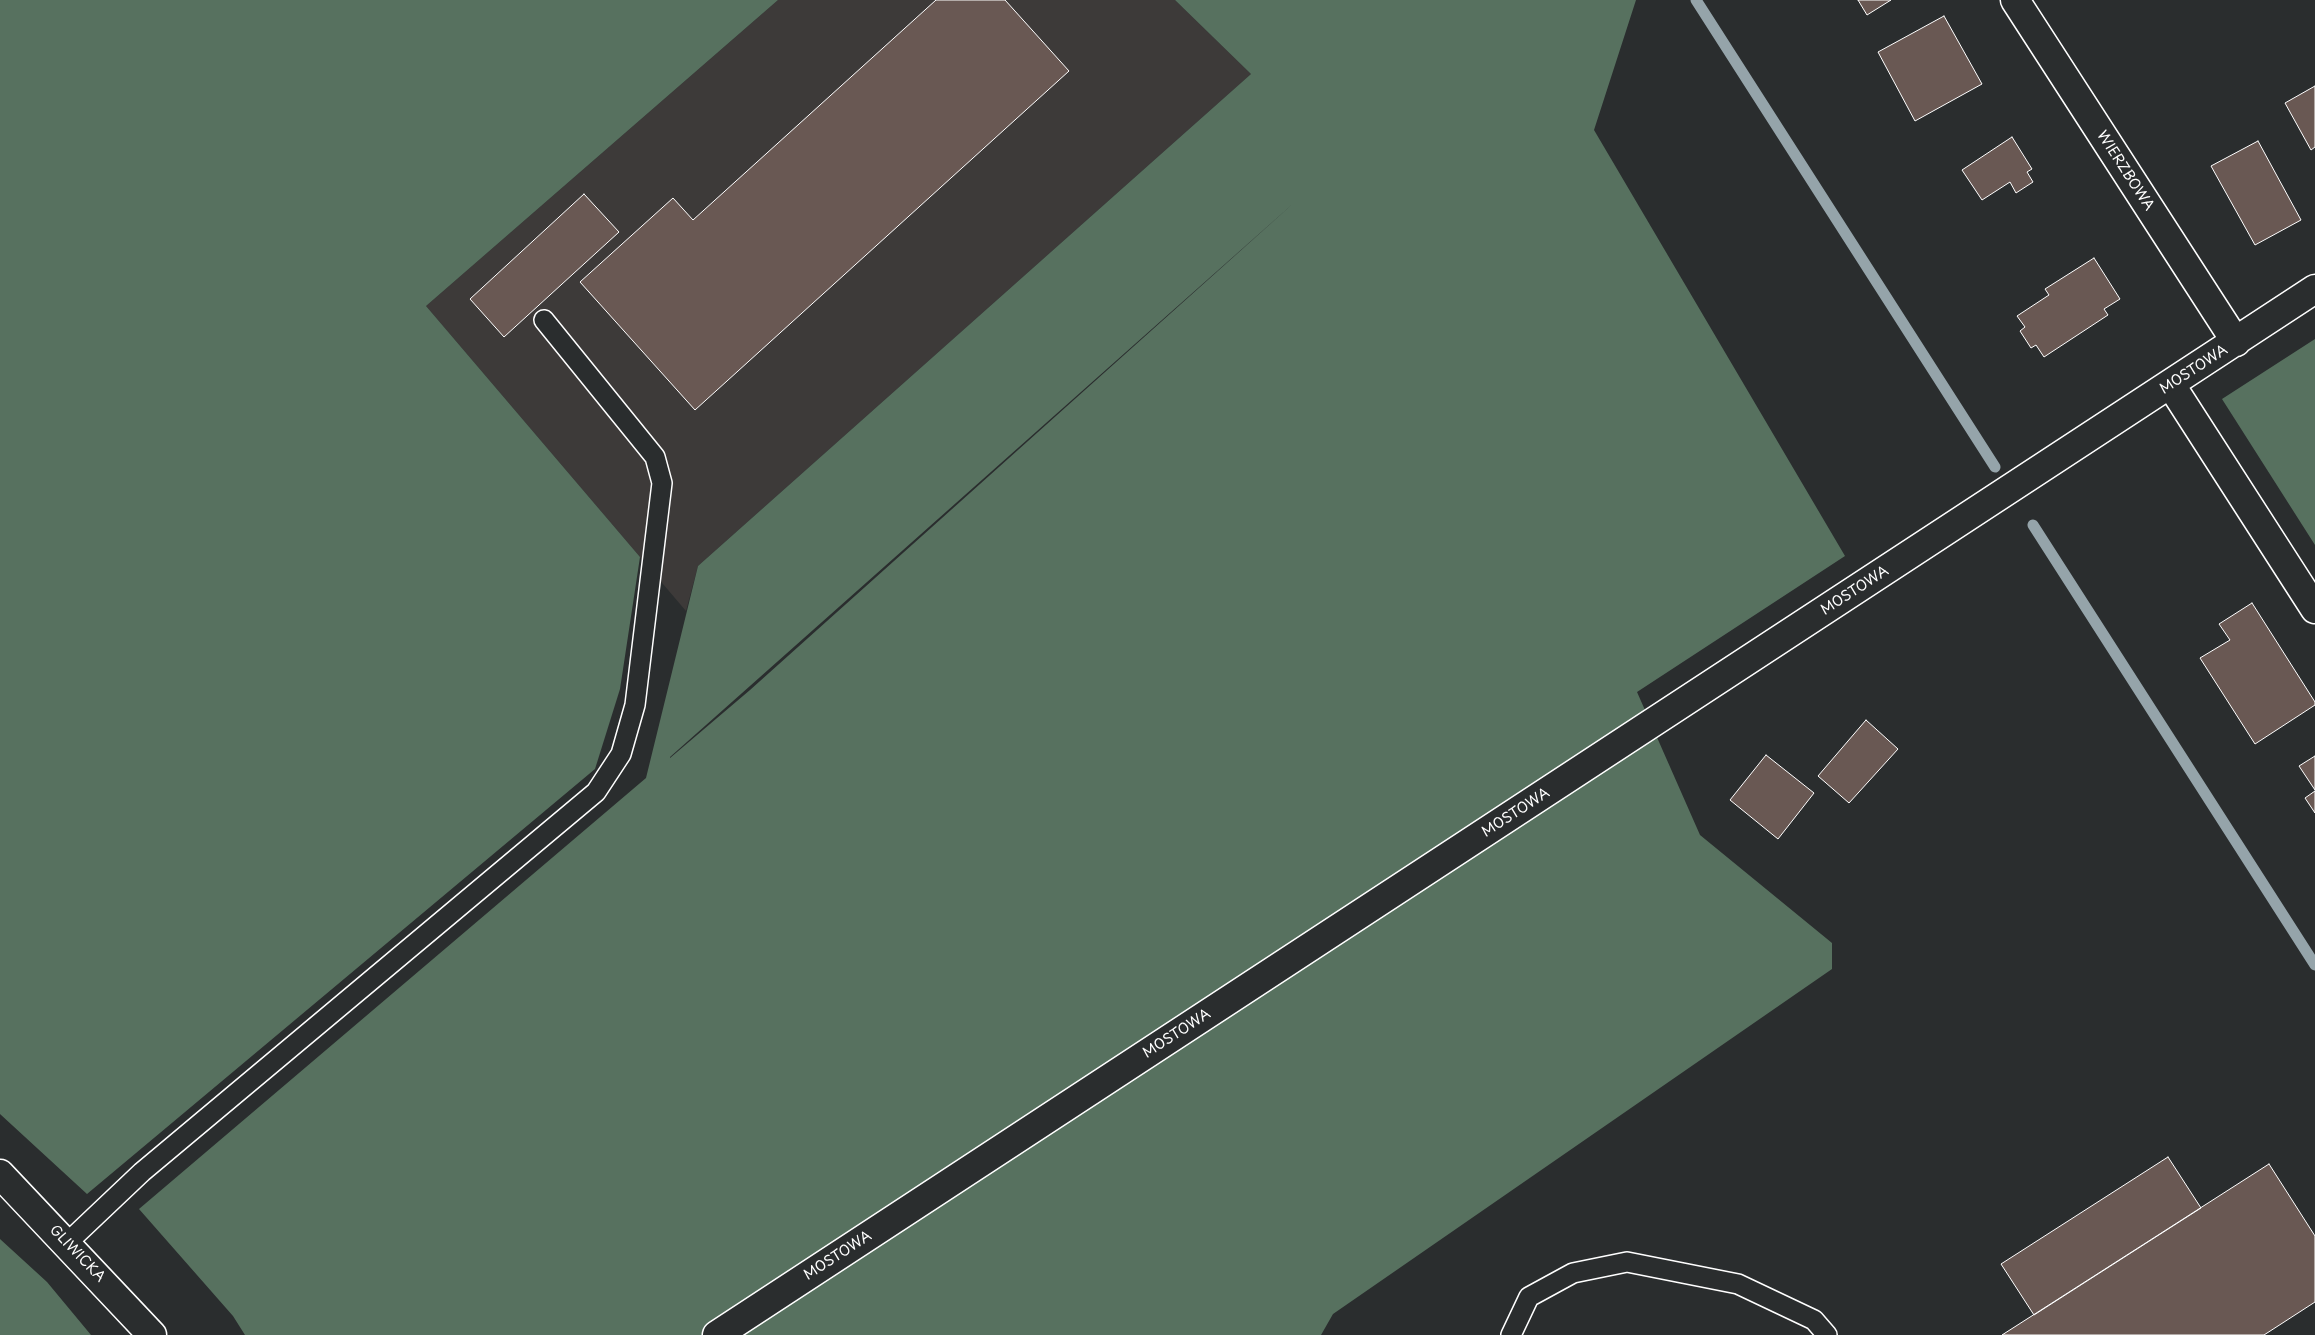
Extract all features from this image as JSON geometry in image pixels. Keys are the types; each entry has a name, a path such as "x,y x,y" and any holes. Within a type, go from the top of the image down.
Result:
{"street":[{"name":"WIERZBOWA","path":"2015,0 2236,342"},
{"name":"MOSTOWA","path":"716,1335 2171,385 2315,289"},
{"path":"2171,385 2315,609"},
{"name":"GLIWICKA","path":"0,1174 152,1335"}],"lane":[{"path":"66,1244 142,1172 596,792 621,754 635,705 662,483 655,457 544,320"},
{"path":"1511,1335 1529,1297 1573,1273 1627,1262 1738,1284 1814,1320 1828,1335"}],"shaded area":[{"path":"778,0 1175,0 1251,74 698,566 686,611 426,306"}],"green space":[{"path":"0,0 778,0 426,306 640,557 620,689 595,769 87,1194 0,1114"},
{"path":"1175,0 1636,0 1594,130 1845,556 1637,692 1700,835 1832,943 1832,969 1333,1314 1321,1335 245,1335 233,1316 139,1209 646,778 698,566 1251,74","holes":["1296,201 750,690 670,758"]},
{"path":"2315,339 2315,545 2222,399"},
{"path":"0,1239 47,1282 91,1335 0,1335"}],"building":[{"path":"936,0 1005,0 1069,71 695,410 580,282 673,198 693,220"},
{"path":"1858,0 1891,0 1867,15"},
{"path":"1944,16 1982,84 1915,121 1878,52"},
{"path":"2315,86 2315,147 2311,150 2285,103"},
{"path":"2012,137 2032,169 2027,172 2033,182 2016,193 2010,182 1982,200 1962,170"},
{"path":"2258,141 2301,220 2255,245 2211,166"},
{"path":"584,194 619,232 504,337 470,299"},
{"path":"2094,258 2120,299 2104,309 2108,315 2044,357 2036,345 2031,348 2020,331 2025,327 2017,316 2049,295 2045,289"},
{"path":"2252,603 2315,702 2315,705 2255,744 2200,658 2230,640 2219,624"},
{"path":"1866,720 1898,749 1849,803 1818,776"},
{"path":"1766,755 1814,793 1778,839 1730,800"},
{"path":"2315,756 2315,790 2299,766"},
{"path":"2315,791 2315,813 2305,798"},
{"path":"2168,1157 2201,1208 2034,1315 2001,1264"},
{"path":"2269,1164 2315,1236 2315,1302 2264,1335 2002,1335"}],"waterway":[{"path":"1696,0 1995,467"},
{"path":"2033,525 2315,965"}]}
